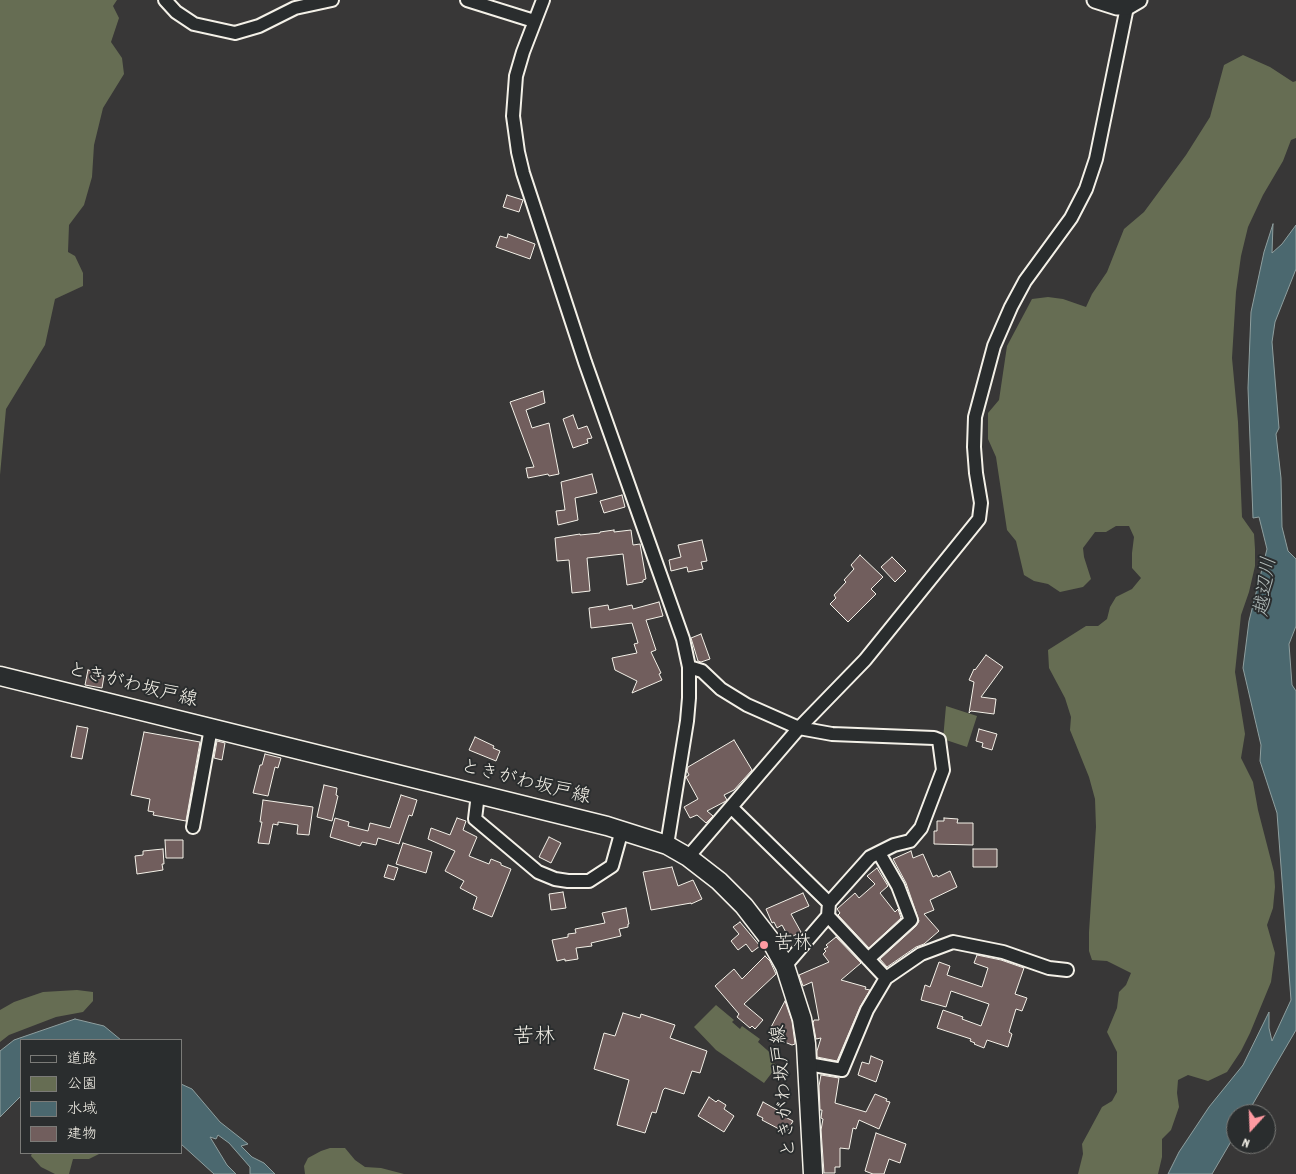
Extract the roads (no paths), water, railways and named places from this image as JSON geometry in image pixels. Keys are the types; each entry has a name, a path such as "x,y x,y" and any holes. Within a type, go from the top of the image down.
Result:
{"main road":[{"name":"ときがわ坂戸線","path":"0,676 622,830 667,845 688,857 719,881 744,906 771,941 785,966 802,1019 808,1064 813,1174"}],"street":[{"path":"165,0 176,12 194,24 235,33 259,26 294,8 332,0"},
{"path":"467,0 534,21"},
{"path":"543,0 516,76 513,116 518,152 585,362 683,639 689,668 687,722 667,845"},
{"path":"688,857 799,728 865,660 979,519 981,503 974,447 975,417 994,346 1011,307 1026,282 1071,218 1086,190 1096,159 1133,4 1116,7 1095,0"},
{"path":"689,668 702,672 721,689 747,705 799,728 832,734 934,738 939,740 943,770 921,828 910,840 894,845 870,857 829,903 828,916 785,966"},
{"path":"193,827 211,728"},
{"path":"478,794 475,819 538,872 555,879 589,881 612,866 622,830"},
{"path":"731,807 829,903"},
{"path":"868,959 911,920 898,886 879,853"},
{"path":"828,916 886,978"},
{"path":"808,1064 842,1070 867,1010 886,978 922,954 953,942 1004,952 1048,968 1067,970"}],"water":[{"name":"越辺川","path":"1273,224 1272,253 1282,244 1296,225 1296,269 1275,322 1272,342 1279,428 1276,434 1281,478 1282,527 1288,551 1296,559 1296,626 1289,644 1292,685 1296,691 1296,1030 1253,1104 1226,1104 1226,1150 1212,1174 1168,1174 1179,1152 1209,1107 1243,1065 1269,1012 1269,1028 1272,1041 1291,1000 1277,813 1260,761 1261,745 1243,668 1249,621 1267,549 1259,517 1253,518 1248,388 1251,312 1264,252"},
{"path":"75,1019 104,1026 120,1039 20,1039 20,1097 0,1117 0,1051 14,1040"},
{"path":"182,1084 192,1089 220,1122 248,1144 241,1146 252,1157 264,1163 275,1174 250,1174 250,1167 229,1143 218,1135 216,1139 210,1137 227,1165 236,1174 214,1174 182,1145"}],"place":[{"name":"苦林","path":"764,945"}],"district":[{"name":"苦林","path":"534,1039"}]}
